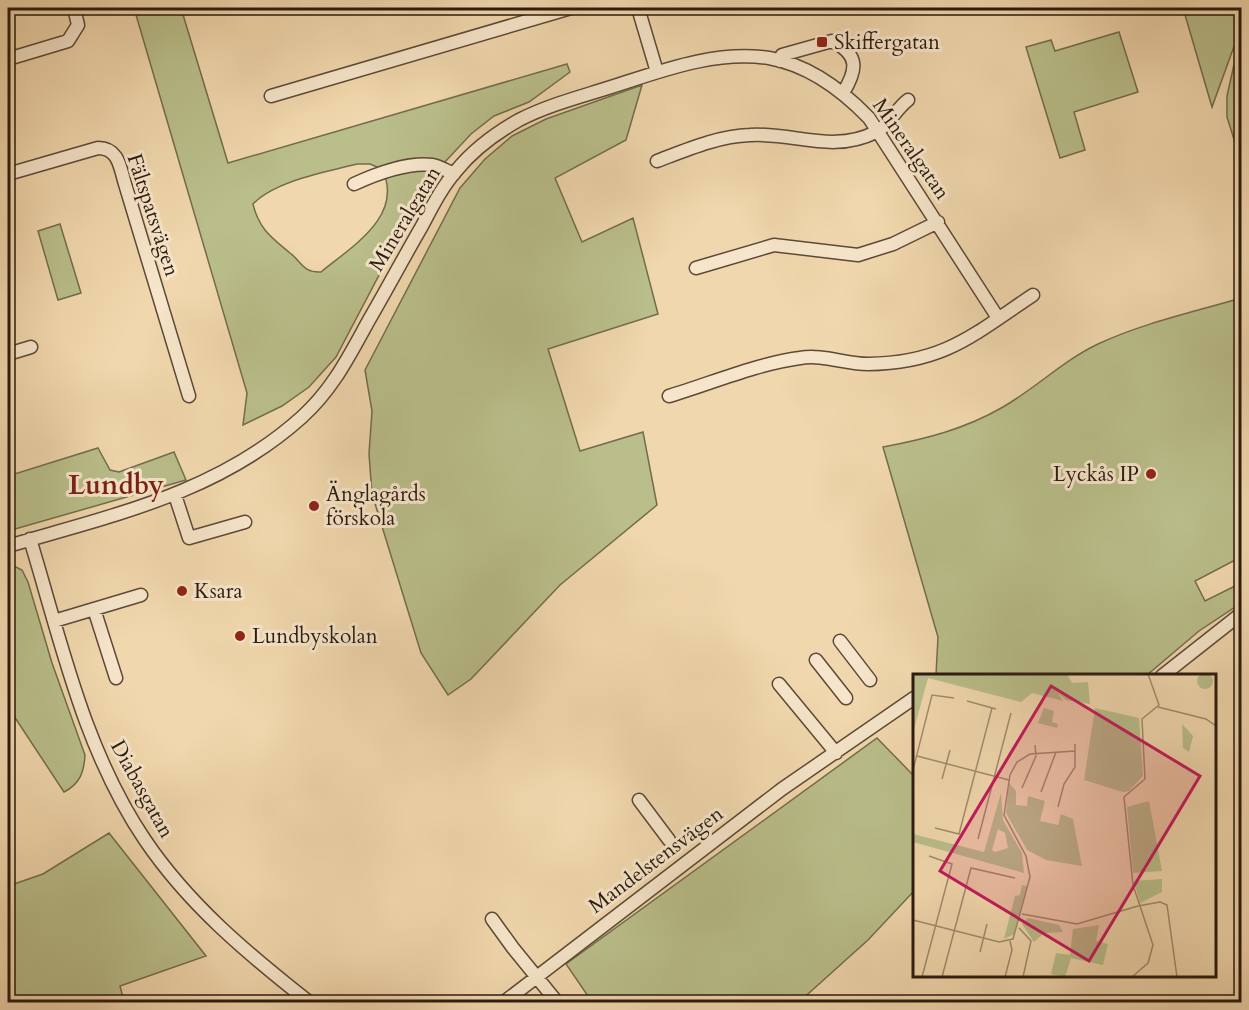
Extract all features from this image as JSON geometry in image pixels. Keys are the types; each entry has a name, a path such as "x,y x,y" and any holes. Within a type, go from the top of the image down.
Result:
{"street":[{"path":"8,59 68,41 78,25 74,8"},
{"path":"271,96 571,8"},
{"path":"638,8 657,72"},
{"path":"780,61 782,55 822,42 832,41 838,44 850,56 854,67 854,74 843,93"},
{"name":"Mineralgatan","path":"8,546 175,495 221,474 268,446 303,416 334,383 439,196 454,174 490,139 520,120 566,101 657,72 723,58 745,56 780,61 796,66 843,93 870,118 998,318"},
{"path":"657,161 695,147 749,135 820,143 857,138 879,132 908,100"},
{"name":"Fältspatsvägen","path":"8,174 98,147 108,148 113,152 125,184 189,396"},
{"path":"354,184 374,175 414,166 433,165 454,174"},
{"path":"696,268 774,245 858,255 893,244 938,222"},
{"path":"669,396 767,365 804,357 858,364 920,360 962,342 1033,295"},
{"path":"8,354 31,347"},
{"path":"175,495 189,538 245,522"},
{"name":"Diabasgatan","path":"30,539 90,734 120,797 145,840 212,920 242,949 309,1002"},
{"path":"54,621 141,595"},
{"path":"94,609 116,678"},
{"path":"1163,674 1242,613"},
{"path":"840,641 870,680"},
{"path":"816,660 846,698"},
{"path":"779,684 836,753"},
{"name":"Mandelstensvägen","path":"504,1002 782,789 913,699"},
{"path":"639,800 669,840"},
{"path":"492,919 557,1002"}],"green space":[{"path":"134,8 181,8 228,163 567,64 570,72 529,102 494,116 471,134 444,163 398,239 336,357 309,387 282,406 243,425 247,393","holes":["357,164 370,164 382,169 387,186 386,201 381,216 360,241 321,272 310,271 303,266 262,226 253,204 274,189 316,174"]},
{"path":"1183,8 1241,8 1241,27 1212,107"},
{"path":"1119,32 1138,92 1074,112 1085,150 1060,158 1026,47 1051,40 1055,51"},
{"path":"1241,33 1241,162 1227,117 1227,96"},
{"path":"642,85 626,140 555,178 582,242 633,218 658,314 548,349 580,451 643,432 657,505 560,585 471,679 448,695 421,653 372,494 369,454 372,411 365,370 460,188 485,159 512,136 546,119"},
{"path":"60,224 81,293 58,300 38,231"},
{"path":"1241,298 1241,557 1195,581 1205,601 1241,583 1241,603 1199,631 1148,674 936,674 938,637 883,447 945,432 989,415 1073,358 1098,344 1151,324"},
{"path":"98,448 110,470 119,472 174,452 186,480 8,531 8,476"},
{"path":"8,563 22,570 28,582 52,663 85,755 80,777 64,792 8,707"},
{"path":"877,738 913,775 913,892 868,940 799,1002 592,1002 566,964"},
{"path":"109,833 206,956 120,986 124,1002 8,1002 8,886 43,874"}],"place":[{"name":"Skiffergatan","path":"822,42"},
{"name":"Lyckås IP","path":"1151,474"},
{"name":"Änglagårds förskola","path":"314,506"},
{"name":"Ksara","path":"182,591"},
{"name":"Lundbyskolan","path":"240,636"}],"district":[{"name":"Lundby","path":"116,485"}]}
